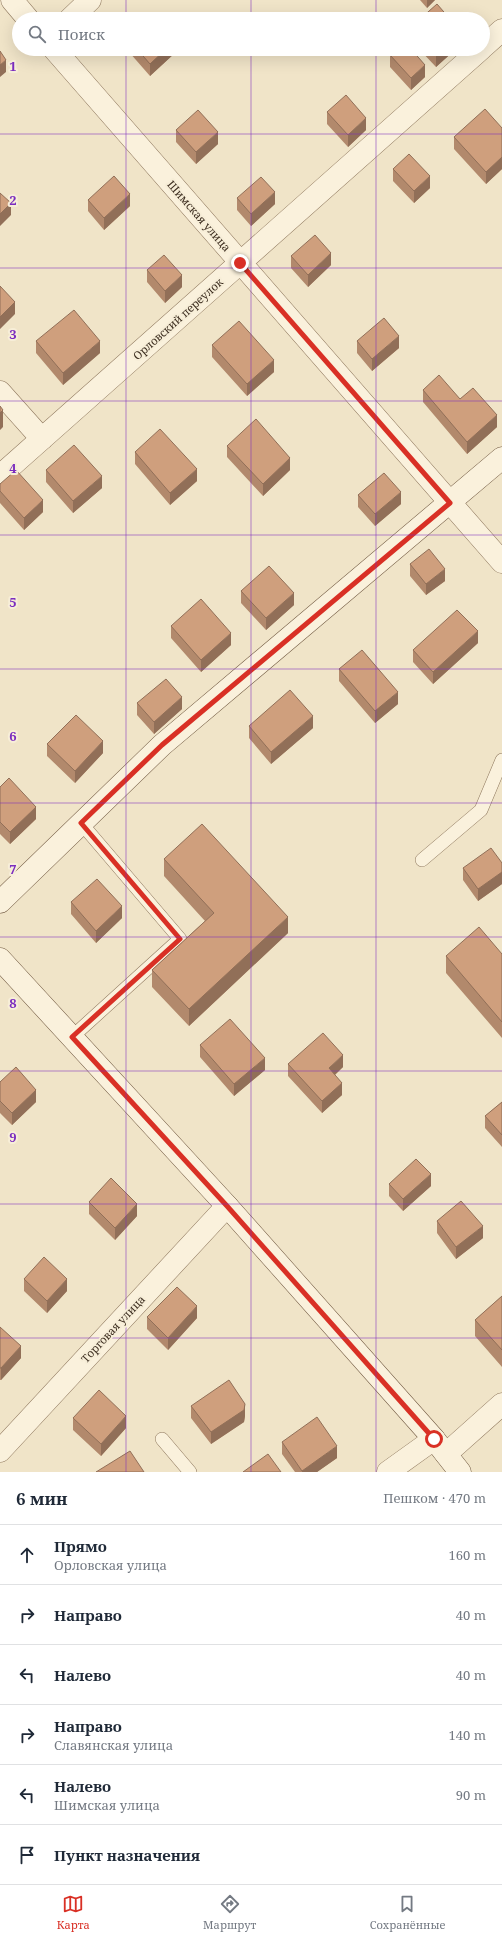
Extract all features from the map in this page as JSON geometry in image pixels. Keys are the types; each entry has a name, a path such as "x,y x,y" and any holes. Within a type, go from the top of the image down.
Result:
{"street":[{"path":"12,0 22,12"},
{"path":"77,12 90,0"},
{"path":"490,41 502,30"},
{"name":"Шимская улица","path":"60,56 502,562"},
{"name":"Орловский переулок","path":"0,476 473,56"},
{"path":"0,392 42,439"},
{"path":"0,902 162,745 502,458"},
{"path":"0,959 227,1206 440,1446 460,1472"},
{"name":"Торговая улица","path":"0,1451 227,1206"},
{"path":"388,1472 440,1446 502,1404"}],"lane":[{"path":"422,860 481,810 502,760"},
{"path":"72,1037 180,939 81,823"},
{"path":"162,1440 190,1472"}],"building":[{"path":"437,4 444,12 428,12"},
{"path":"0,51 6,60 0,65"},
{"path":"143,56 159,56 150,64"},
{"path":"391,56 417,56 425,65 411,78"},
{"path":"346,95 366,118 348,135 327,112"},
{"path":"485,109 502,128 502,157 486,172 454,137"},
{"path":"198,110 218,132 196,152 176,130"},
{"path":"409,154 430,176 414,191 393,169"},
{"path":"114,176 130,194 104,218 88,200"},
{"path":"261,177 275,192 251,214 237,198"},
{"path":"0,193 11,203 0,214"},
{"path":"315,235 331,253 308,275 291,256"},
{"path":"164,255 182,275 165,291 147,270"},
{"path":"0,286 15,302 0,317"},
{"path":"74,310 100,341 63,373 36,341"},
{"path":"384,318 399,336 372,359 357,341"},
{"path":"239,321 274,360 247,384 212,345"},
{"path":"439,375 460,399 473,388 497,415 467,442 423,390"},
{"path":"0,406 3,410 0,413"},
{"path":"256,419 290,458 263,484 227,446"},
{"path":"160,429 197,469 170,493 135,452"},
{"path":"74,445 102,476 73,501 46,470"},
{"path":"16,470 43,500 24,518 0,491 0,484"},
{"path":"384,473 401,492 375,514 358,495"},
{"path":"429,549 445,569 426,584 410,564"},
{"path":"269,566 294,593 266,618 241,591"},
{"path":"201,599 231,633 201,660 171,626"},
{"path":"457,610 478,631 433,672 413,650"},
{"path":"362,650 398,692 375,711 339,669"},
{"path":"166,679 182,697 154,722 137,703"},
{"path":"290,690 313,716 271,752 249,726"},
{"path":"76,715 103,741 75,771 47,744"},
{"path":"9,778 36,807 10,832 0,822 0,787"},
{"path":"202,824 288,917 189,1009 152,970 214,913 164,859"},
{"path":"491,848 502,863 502,872 478,889 463,868"},
{"path":"97,879 122,906 96,931 71,902"},
{"path":"479,927 502,954 502,1022 446,956"},
{"path":"230,1019 265,1058 234,1084 200,1045"},
{"path":"323,1033 343,1055 329,1068 342,1083 322,1101 288,1064"},
{"path":"16,1067 36,1090 12,1113 0,1101 0,1082"},
{"path":"502,1102 502,1135 485,1116"},
{"path":"416,1159 431,1174 403,1199 389,1184"},
{"path":"111,1178 137,1204 115,1228 89,1202"},
{"path":"461,1201 483,1226 456,1247 437,1221"},
{"path":"44,1257 67,1279 47,1301 24,1279"},
{"path":"177,1287 197,1306 168,1338 147,1317"},
{"path":"502,1296 502,1350 475,1320"},
{"path":"0,1327 21,1346 1,1368 0,1368"},
{"path":"229,1380 245,1404 244,1410 211,1432 191,1406"},
{"path":"99,1390 126,1416 101,1444 73,1418"},
{"path":"317,1417 337,1446 302,1471 282,1442"},
{"path":"130,1451 144,1472 96,1472"},
{"path":"268,1454 281,1472 243,1472"}],"route":[{"path":"240,263 450,503 162,745 81,823 180,939 72,1037 227,1206 434,1439"}]}
